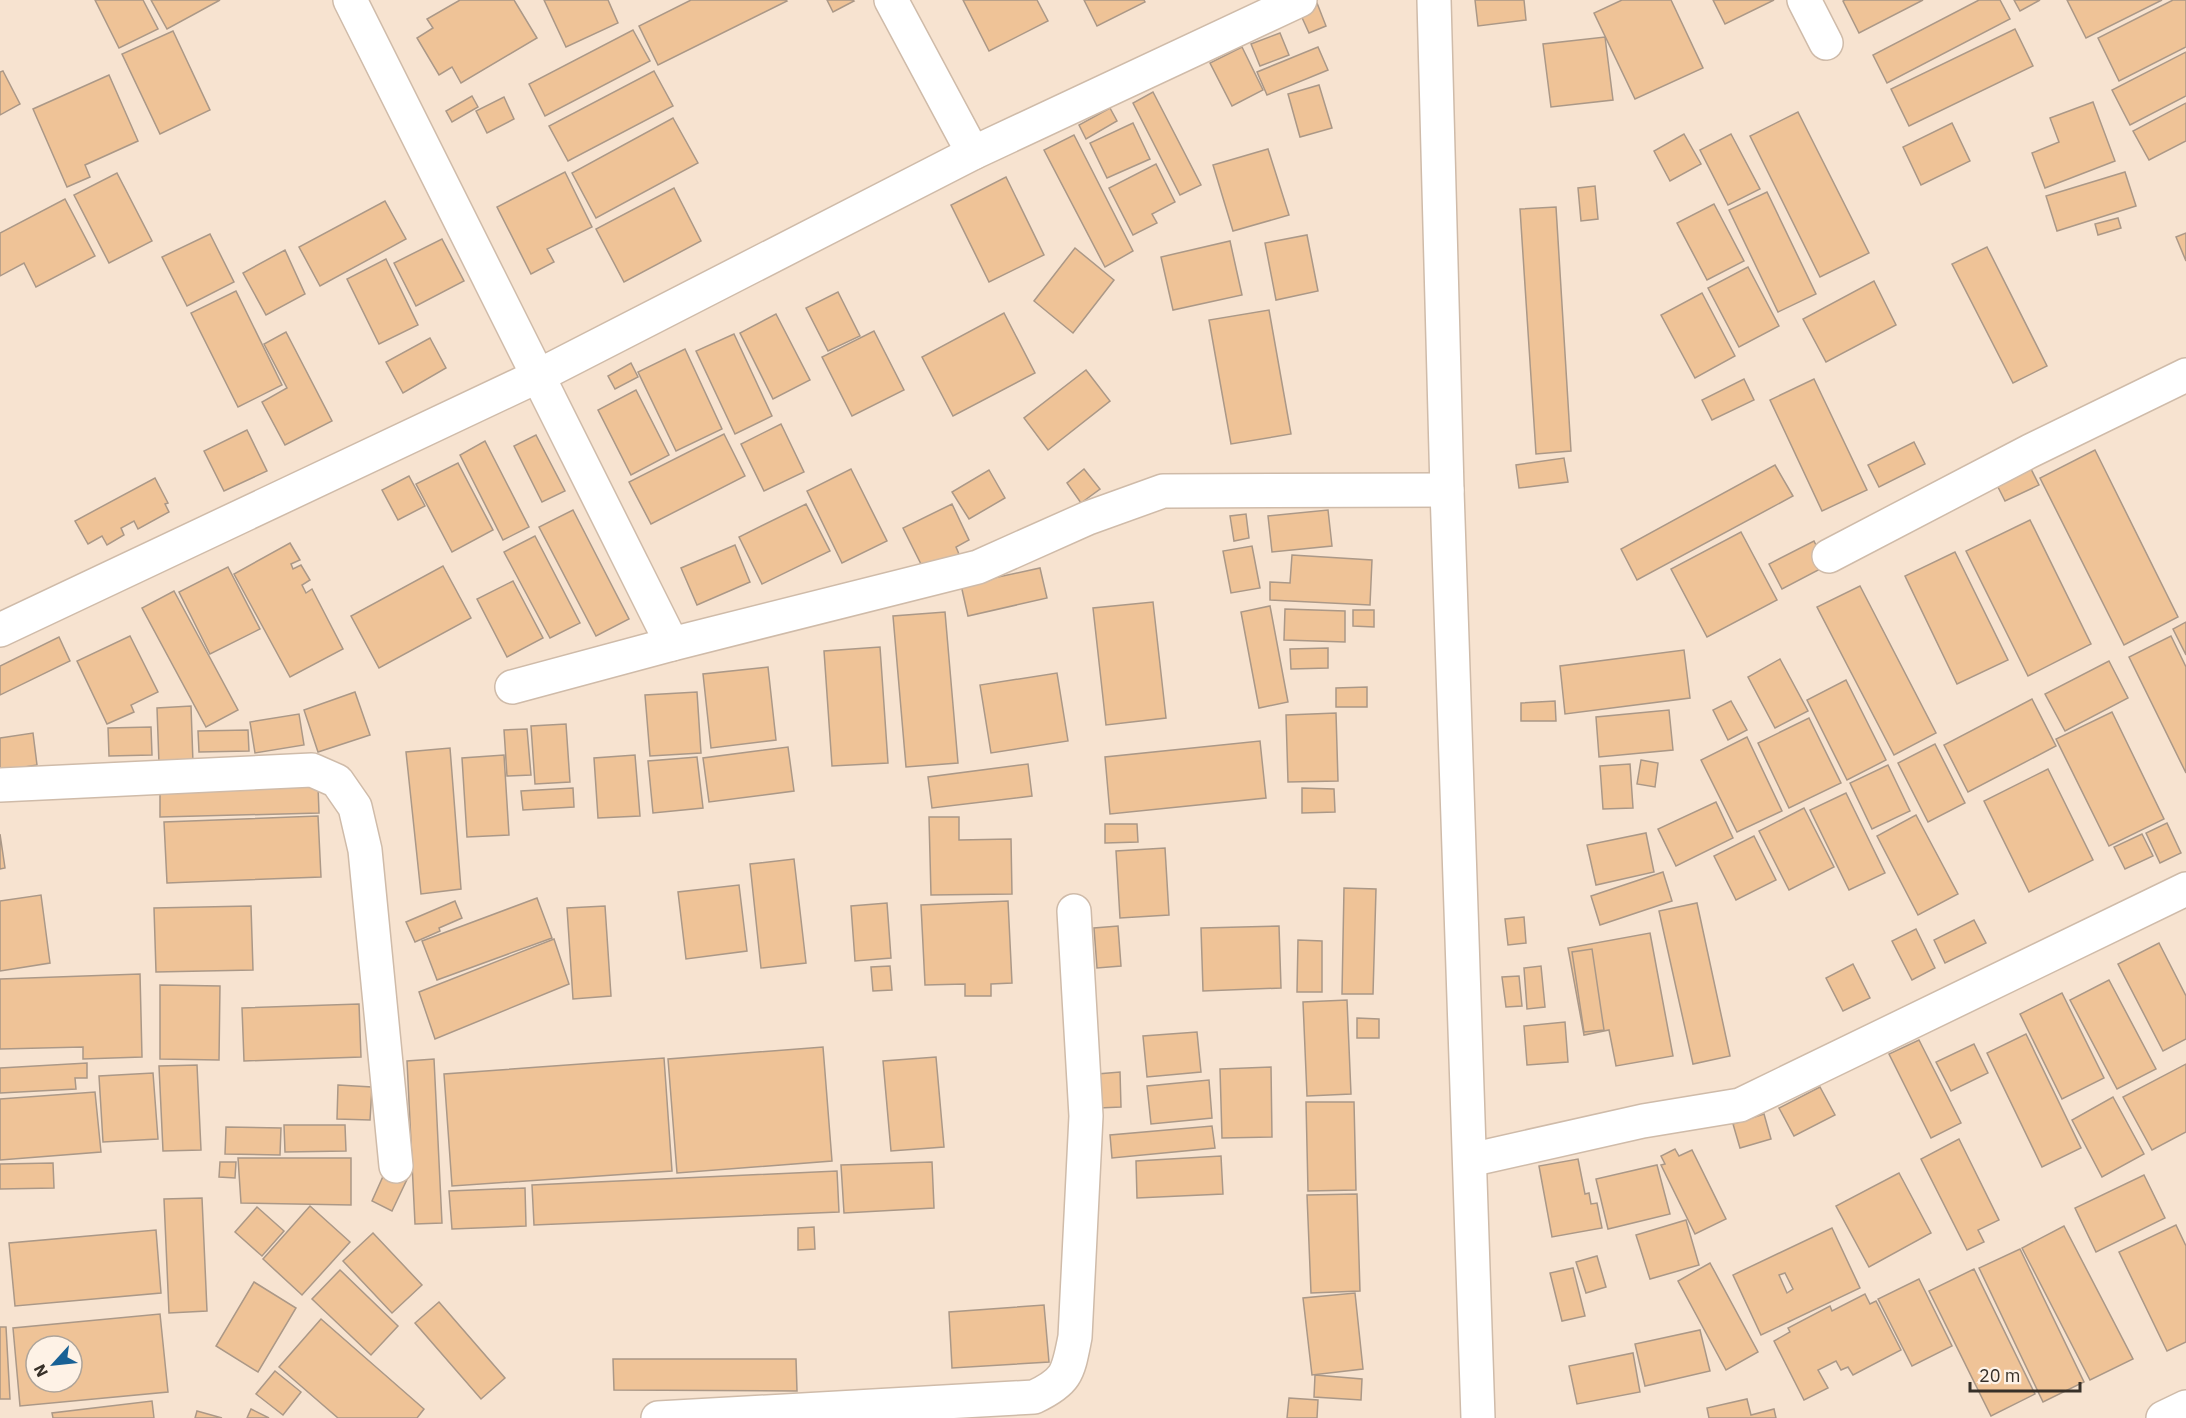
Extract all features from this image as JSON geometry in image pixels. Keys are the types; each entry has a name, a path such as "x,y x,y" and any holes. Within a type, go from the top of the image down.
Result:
{"street":[{"path":"350,0 672,644"},
{"path":"891,0 973,153"},
{"path":"0,630 538,376 973,153 1300,0"},
{"path":"1434,0 1447,490 1478,1418"},
{"path":"1804,0 1826,43"},
{"path":"1829,556 2030,451 2186,375"},
{"path":"512,687 978,567 1088,518 1163,491 1447,490"},
{"path":"0,785 312,770 337,781 355,807 364,850 396,1166"},
{"path":"1470,1160 1643,1121 1740,1105 2186,889"},
{"path":"658,1418 1034,1397 1055,1387 1068,1370 1075,1337 1086,1116 1074,911"},
{"path":"2163,1418 2186,1407"}],"building":[{"path":"95,0 143,0 158,29 119,48"},
{"path":"151,0 220,0 167,29"},
{"path":"460,0 514,0 537,38 461,83 452,67 439,75 417,38 433,28 427,19"},
{"path":"544,0 608,0 618,23 566,47"},
{"path":"691,0 787,1 658,65 639,26"},
{"path":"827,0 853,0 854,1 833,12"},
{"path":"963,0 1037,0 1048,21 989,51"},
{"path":"1084,0 1144,0 1145,2 1097,26"},
{"path":"1475,0 1524,0 1526,20 1478,26"},
{"path":"1622,0 1671,0 1703,68 1635,99 1594,13"},
{"path":"1713,0 1774,0 1725,24"},
{"path":"1923,0 1859,33 1843,1"},
{"path":"1979,0 2000,0 2010,19 1887,83 1873,55"},
{"path":"2014,0 2040,0 2020,11"},
{"path":"2067,0 2162,0 2086,38"},
{"path":"2173,0 2186,0 2186,47 2119,81 2098,38"},
{"path":"1317,3 1326,26 1309,33 1299,11"},
{"path":"2015,29 2033,66 1909,126 1891,89"},
{"path":"633,30 650,61 545,116 529,84"},
{"path":"173,31 210,110 160,134 122,54"},
{"path":"1280,33 1289,55 1260,66 1251,44"},
{"path":"1605,37 1613,100 1551,107 1543,44"},
{"path":"1242,47 1263,90 1232,106 1210,63"},
{"path":"1318,47 1328,70 1267,95 1257,72"},
{"path":"2186,52 2186,96 2130,125 2112,90"},
{"path":"3,71 20,104 0,115 0,72"},
{"path":"654,71 673,106 568,161 549,126"},
{"path":"109,75 138,141 85,165 90,177 67,187 33,109"},
{"path":"1319,85 1332,128 1300,137 1288,94"},
{"path":"1153,92 1201,185 1180,195 1133,103"},
{"path":"472,96 478,107 452,122 446,111"},
{"path":"504,97 514,119 487,133 476,111"},
{"path":"2093,102 2115,161 2045,188 2032,153 2059,142 2050,118"},
{"path":"2186,103 2186,141 2149,160 2133,131"},
{"path":"1110,108 1117,121 1086,139 1079,125"},
{"path":"1798,112 1869,253 1820,277 1750,136"},
{"path":"673,118 698,163 596,218 572,173"},
{"path":"1133,123 1150,159 1107,178 1090,143"},
{"path":"1952,123 1970,161 1921,185 1903,147"},
{"path":"1684,134 1701,164 1670,181 1654,151"},
{"path":"1731,134 1760,189 1728,205 1700,150"},
{"path":"1074,135 1133,251 1105,267 1044,150"},
{"path":"1268,149 1289,215 1233,231 1213,165"},
{"path":"1156,164 1175,202 1152,214 1157,223 1133,235 1109,188"},
{"path":"565,172 592,227 547,249 554,262 531,274 497,207"},
{"path":"2125,172 2136,206 2057,231 2046,196"},
{"path":"117,173 152,241 109,263 74,195"},
{"path":"1006,177 1044,255 989,282 951,205"},
{"path":"1595,186 1598,219 1581,221 1578,188"},
{"path":"674,188 701,241 624,282 596,229"},
{"path":"1767,192 1816,294 1778,312 1729,210"},
{"path":"65,199 95,256 36,287 24,263 0,276 0,233"},
{"path":"385,201 406,239 320,286 299,247"},
{"path":"1714,204 1744,261 1707,280 1677,223"},
{"path":"1556,207 1571,451 1536,454 1520,209"},
{"path":"2118,218 2121,228 2098,235 2095,224"},
{"path":"2186,233 2186,261 2176,237"},
{"path":"210,234 234,282 187,306 162,257"},
{"path":"1307,235 1318,291 1276,300 1265,243"},
{"path":"442,239 464,281 416,306 394,263"},
{"path":"1230,241 1242,295 1173,310 1161,257"},
{"path":"1987,247 2047,366 2013,383 1952,264"},
{"path":"1075,248 1114,280 1073,333 1034,301"},
{"path":"285,250 305,294 266,315 243,273"},
{"path":"386,259 418,325 379,344 347,279"},
{"path":"1748,267 1779,326 1739,347 1708,288"},
{"path":"1874,281 1896,325 1826,362 1803,319"},
{"path":"236,291 282,385 238,407 191,313"},
{"path":"838,292 860,336 828,351 806,308"},
{"path":"1702,293 1735,356 1695,378 1661,315"},
{"path":"1269,310 1291,434 1231,444 1209,320"},
{"path":"1004,313 1035,373 953,416 922,357"},
{"path":"776,314 810,380 773,399 740,333"},
{"path":"874,331 904,390 852,416 822,357"},
{"path":"286,332 332,421 285,445 262,402 287,388 264,344"},
{"path":"734,334 772,416 735,434 696,351"},
{"path":"430,338 446,368 403,393 386,362"},
{"path":"685,349 722,429 676,451 638,372"},
{"path":"631,363 638,377 615,389 608,376"},
{"path":"1086,370 1110,401 1048,450 1024,418"},
{"path":"1744,379 1754,400 1712,420 1702,400"},
{"path":"1814,379 1867,490 1822,511 1770,400"},
{"path":"636,390 669,455 631,475 598,410"},
{"path":"781,424 804,472 764,491 741,444"},
{"path":"247,430 267,471 224,491 204,451"},
{"path":"724,434 745,476 651,524 629,482"},
{"path":"536,435 565,491 542,502 514,446"},
{"path":"485,441 529,527 503,540 460,455"},
{"path":"1914,442 1925,464 1879,487 1868,465"},
{"path":"2095,450 2178,617 2124,645 2040,478"},
{"path":"1564,458 1568,482 1519,488 1516,465"},
{"path":"458,463 493,530 452,552 416,484"},
{"path":"1775,465 1793,496 1637,580 1621,549"},
{"path":"2029,465 2039,485 2005,501 1995,481"},
{"path":"851,469 887,541 842,563 807,491"},
{"path":"1084,469 1100,489 1081,503 1067,483"},
{"path":"989,470 1005,498 969,519 952,492"},
{"path":"409,476 425,506 398,520 382,490"},
{"path":"155,478 168,503 165,504 169,512 138,529 134,521 121,528 124,535 107,545 102,536 88,544 75,521"},
{"path":"806,504 830,551 762,584 739,537"},
{"path":"952,504 969,540 956,547 959,554 924,570 903,528"},
{"path":"573,510 629,619 596,636 539,527"},
{"path":"1328,510 1332,546 1272,552 1268,516"},
{"path":"1246,514 1249,538 1234,541 1230,516"},
{"path":"2030,520 2091,644 2028,676 1966,551"},
{"path":"1741,532 1777,600 1707,637 1671,569"},
{"path":"535,536 580,623 550,638 504,552"},
{"path":"1814,541 1826,566 1782,589 1769,564"},
{"path":"290,543 300,560 291,564 293,569 301,565 310,580 302,585 306,593 312,589 343,649 290,677 234,574"},
{"path":"735,545 750,582 697,605 681,568"},
{"path":"1252,546 1260,588 1231,593 1223,551"},
{"path":"1955,552 2008,660 1957,684 1905,576"},
{"path":"1292,555 1372,560 1370,605 1270,600 1270,582 1290,583"},
{"path":"443,566 471,618 379,668 351,616"},
{"path":"228,567 260,629 210,654 179,592"},
{"path":"1040,568 1047,598 968,616 961,585"},
{"path":"513,581 543,638 507,657 477,599"},
{"path":"1860,586 1936,733 1894,755 1817,607"},
{"path":"174,591 238,710 206,727 142,608"},
{"path":"1153,602 1166,718 1106,725 1093,608"},
{"path":"1270,606 1288,702 1259,708 1241,612"},
{"path":"1285,609 1345,611 1345,642 1284,640"},
{"path":"1353,610 1374,610 1374,627 1353,626"},
{"path":"945,612 958,763 906,767 893,616"},
{"path":"2186,622 2186,655 2173,629"},
{"path":"130,636 158,692 131,705 134,712 107,724 77,661"},
{"path":"2171,636 2186,667 2186,773 2129,657"},
{"path":"59,637 70,661 0,695 0,666"},
{"path":"880,647 888,763 832,766 824,651"},
{"path":"1328,648 1328,668 1291,669 1290,649"},
{"path":"1684,650 1690,698 1565,714 1560,666"},
{"path":"1780,659 1808,711 1775,728 1748,677"},
{"path":"2109,661 2128,698 2065,731 2045,694"},
{"path":"768,667 776,740 711,748 703,674"},
{"path":"1057,673 1068,741 991,753 980,685"},
{"path":"1846,680 1886,760 1847,780 1807,700"},
{"path":"1367,687 1367,707 1336,707 1336,688"},
{"path":"355,692 370,735 318,752 304,710"},
{"path":"697,692 701,753 650,756 645,695"},
{"path":"2032,699 2056,746 1968,792 1944,745"},
{"path":"1555,701 1556,721 1521,721 1521,703"},
{"path":"1731,701 1747,730 1728,740 1713,710"},
{"path":"191,706 193,763 159,764 157,708"},
{"path":"1669,710 1673,750 1599,757 1596,717"},
{"path":"2112,712 2164,819 2109,846 2056,739"},
{"path":"1336,713 1338,781 1288,782 1286,715"},
{"path":"299,714 304,745 255,753 250,722"},
{"path":"1809,718 1841,783 1789,808 1758,743"},
{"path":"566,724 570,782 535,784 531,726"},
{"path":"151,727 152,755 109,756 108,728"},
{"path":"527,729 531,775 507,776 504,730"},
{"path":"248,730 249,751 199,752 198,731"},
{"path":"33,733 37,765 0,771 0,738"},
{"path":"1747,737 1782,811 1737,832 1701,760"},
{"path":"1260,741 1266,798 1110,814 1105,757"},
{"path":"1935,744 1965,803 1928,822 1898,763"},
{"path":"788,747 794,791 709,802 703,758"},
{"path":"450,748 461,889 421,894 406,752"},
{"path":"504,755 509,835 467,837 462,758"},
{"path":"635,755 640,816 598,818 594,758"},
{"path":"697,757 703,808 653,813 648,761"},
{"path":"1641,760 1658,763 1655,787 1637,784"},
{"path":"1028,764 1032,796 932,808 928,777"},
{"path":"1630,764 1633,808 1603,809 1600,766"},
{"path":"1888,765 1910,811 1872,829 1850,783"},
{"path":"2048,769 2093,860 2029,892 1984,801"},
{"path":"318,786 319,813 160,817 160,790"},
{"path":"573,788 574,807 523,810 521,791"},
{"path":"1302,788 1334,789 1335,812 1302,813"},
{"path":"1846,793 1885,873 1849,890 1810,810"},
{"path":"1716,802 1733,838 1676,866 1658,829"},
{"path":"1804,808 1834,867 1789,890 1759,831"},
{"path":"1916,815 1958,894 1918,915 1877,836"},
{"path":"318,816 321,877 167,883 164,822"},
{"path":"929,817 959,817 959,840 1011,839 1012,894 931,895"},
{"path":"2167,823 2181,853 2160,863 2146,833"},
{"path":"1105,824 1137,824 1138,842 1105,843"},
{"path":"1646,833 1654,872 1596,885 1587,845"},
{"path":"0,834 5,868 0,869"},
{"path":"2142,834 2153,856 2125,869 2114,847"},
{"path":"1754,836 1776,880 1736,900 1714,856"},
{"path":"1165,848 1169,915 1120,918 1116,851"},
{"path":"794,859 806,963 761,968 750,864"},
{"path":"1663,872 1672,901 1600,925 1591,896"},
{"path":"739,885 747,951 686,959 678,892"},
{"path":"1344,888 1376,889 1373,994 1342,994"},
{"path":"41,895 50,963 0,971 0,901"},
{"path":"537,898 552,938 437,980 422,941"},
{"path":"455,901 462,918 415,942 406,922"},
{"path":"1008,901 1012,983 991,984 991,996 965,996 965,984 925,985 921,905"},
{"path":"887,903 891,958 855,961 851,906"},
{"path":"1697,903 1730,1056 1693,1064 1659,911"},
{"path":"251,906 253,970 156,972 154,908"},
{"path":"605,906 611,996 573,999 567,908"},
{"path":"1524,917 1526,943 1508,945 1505,919"},
{"path":"1974,920 1986,943 1945,963 1934,940"},
{"path":"1118,926 1121,966 1097,968 1094,928"},
{"path":"1279,926 1281,988 1203,991 1201,928"},
{"path":"1916,929 1935,968 1912,980 1892,941"},
{"path":"1650,933 1673,1056 1616,1066 1609,1030 1584,1035 1568,948"},
{"path":"554,939 569,984 435,1039 419,992"},
{"path":"1298,940 1322,941 1322,992 1297,992"},
{"path":"2159,943 2186,996 2186,1039 2163,1051 2118,964"},
{"path":"1592,949 1604,1030 1584,1032 1572,952"},
{"path":"1853,964 1870,998 1843,1011 1826,978"},
{"path":"890,966 892,990 873,991 871,967"},
{"path":"1541,966 1545,1007 1527,1009 1524,968"},
{"path":"140,974 142,1057 83,1059 83,1047 0,1049 0,979"},
{"path":"1519,976 1522,1006 1506,1007 1502,977"},
{"path":"2109,980 2156,1069 2117,1089 2070,1000"},
{"path":"160,985 220,986 219,1060 160,1059"},
{"path":"2062,993 2104,1078 2062,1099 2020,1014"},
{"path":"1347,1000 1351,1094 1307,1096 1303,1002"},
{"path":"359,1004 361,1057 244,1061 242,1008"},
{"path":"1357,1018 1379,1019 1379,1038 1357,1038"},
{"path":"1565,1022 1568,1062 1527,1065 1524,1026"},
{"path":"1197,1032 1201,1072 1147,1077 1143,1036"},
{"path":"2026,1034 2081,1148 2042,1167 1987,1053"},
{"path":"1919,1040 1961,1123 1931,1138 1889,1054"},
{"path":"1974,1044 1988,1073 1951,1091 1936,1062"},
{"path":"823,1047 832,1161 677,1173 668,1059"},
{"path":"936,1057 944,1147 891,1151 883,1061"},
{"path":"664,1058 672,1171 452,1186 444,1074"},
{"path":"434,1059 442,1223 415,1224 407,1061"},
{"path":"87,1063 87,1078 75,1078 76,1089 0,1093 0,1068"},
{"path":"2186,1064 2186,1132 2152,1150 2123,1097"},
{"path":"197,1065 201,1150 163,1151 159,1066"},
{"path":"1271,1067 1272,1137 1222,1138 1220,1069"},
{"path":"1120,1072 1121,1107 1099,1108 1097,1074"},
{"path":"153,1073 158,1139 103,1142 99,1076"},
{"path":"1209,1080 1212,1118 1151,1124 1147,1086"},
{"path":"338,1085 372,1087 370,1120 337,1119"},
{"path":"1820,1087 1835,1115 1794,1136 1779,1108"},
{"path":"95,1092 101,1152 0,1160 0,1099"},
{"path":"2113,1097 2144,1154 2102,1177 2072,1120"},
{"path":"1306,1102 1354,1102 1356,1190 1308,1191"},
{"path":"1764,1114 1771,1139 1740,1148 1733,1124"},
{"path":"284,1125 345,1125 346,1151 285,1152"},
{"path":"1212,1126 1215,1148 1112,1158 1110,1135"},
{"path":"226,1127 281,1128 280,1155 225,1154"},
{"path":"1959,1139 1999,1220 1978,1230 1984,1242 1967,1250 1921,1159"},
{"path":"1675,1149 1679,1156 1692,1150 1726,1219 1695,1234 1661,1165 1665,1164 1661,1156"},
{"path":"1221,1156 1223,1194 1137,1198 1136,1161"},
{"path":"238,1158 351,1158 351,1205 241,1203"},
{"path":"1578,1159 1585,1194 1589,1193 1591,1204 1597,1203 1602,1228 1552,1237 1539,1166"},
{"path":"220,1162 236,1162 235,1178 219,1177"},
{"path":"932,1162 934,1208 844,1213 841,1165"},
{"path":"53,1163 54,1188 0,1189 0,1164"},
{"path":"389,1163 410,1173 392,1211 372,1201"},
{"path":"1657,1165 1670,1214 1608,1229 1596,1179"},
{"path":"837,1171 839,1212 534,1225 532,1185"},
{"path":"1899,1173 1931,1233 1869,1267 1836,1206"},
{"path":"2144,1175 2165,1218 2096,1252 2075,1208"},
{"path":"525,1188 526,1226 452,1229 449,1191"},
{"path":"1357,1194 1360,1291 1311,1293 1307,1195"},
{"path":"202,1198 207,1311 169,1313 164,1199"},
{"path":"310,1206 350,1242 302,1295 263,1259"},
{"path":"257,1207 284,1231 262,1256 235,1232"},
{"path":"1686,1220 1699,1265 1650,1279 1636,1235"},
{"path":"2176,1225 2186,1246 2186,1342 2167,1351 2119,1252"},
{"path":"2064,1226 2133,1359 2090,1380 2022,1248"},
{"path":"814,1227 815,1249 798,1250 798,1228"},
{"path":"1832,1228 1860,1288 1761,1335 1733,1275","holes":["1785,1273 1793,1289 1787,1293 1779,1275"]},
{"path":"156,1230 161,1293 15,1306 9,1243"},
{"path":"373,1233 422,1285 392,1313 343,1261"},
{"path":"2020,1249 2084,1382 2043,1402 1979,1268"},
{"path":"1597,1256 1606,1287 1586,1293 1576,1262"},
{"path":"1710,1263 1758,1352 1726,1370 1678,1281"},
{"path":"1573,1268 1585,1316 1562,1321 1550,1273"},
{"path":"1974,1269 2035,1394 1991,1416 1929,1291"},
{"path":"340,1270 398,1326 371,1355 312,1299"},
{"path":"1919,1279 1952,1346 1912,1366 1878,1299"},
{"path":"254,1282 296,1308 258,1372 216,1346"},
{"path":"1355,1293 1363,1369 1312,1375 1303,1298"},
{"path":"1865,1294 1870,1304 1876,1301 1901,1350 1853,1375 1848,1367 1841,1370 1836,1361 1818,1370 1828,1388 1804,1400 1774,1341 1790,1332 1788,1328 1830,1306 1832,1311"},
{"path":"439,1302 505,1378 481,1399 415,1323"},
{"path":"1044,1305 1049,1362 952,1368 949,1312"},
{"path":"160,1314 168,1392 20,1406 13,1328"},
{"path":"321,1319 424,1409 417,1418 338,1418 279,1367"},
{"path":"0,1327 6,1327 10,1399 0,1399"},
{"path":"1700,1330 1710,1371 1645,1386 1635,1344"},
{"path":"1633,1353 1640,1392 1577,1404 1569,1366"},
{"path":"613,1359 796,1359 797,1391 614,1390"},
{"path":"275,1371 301,1392 283,1415 256,1394"},
{"path":"1315,1375 1362,1379 1361,1400 1314,1397"},
{"path":"1289,1398 1318,1400 1317,1418 1287,1418"},
{"path":"1747,1399 1751,1415 1774,1409 1776,1418 1709,1418 1707,1408"},
{"path":"152,1401 154,1418 53,1418 52,1413"},
{"path":"251,1409 269,1418 247,1418"},
{"path":"197,1411 222,1418 195,1418"}]}
